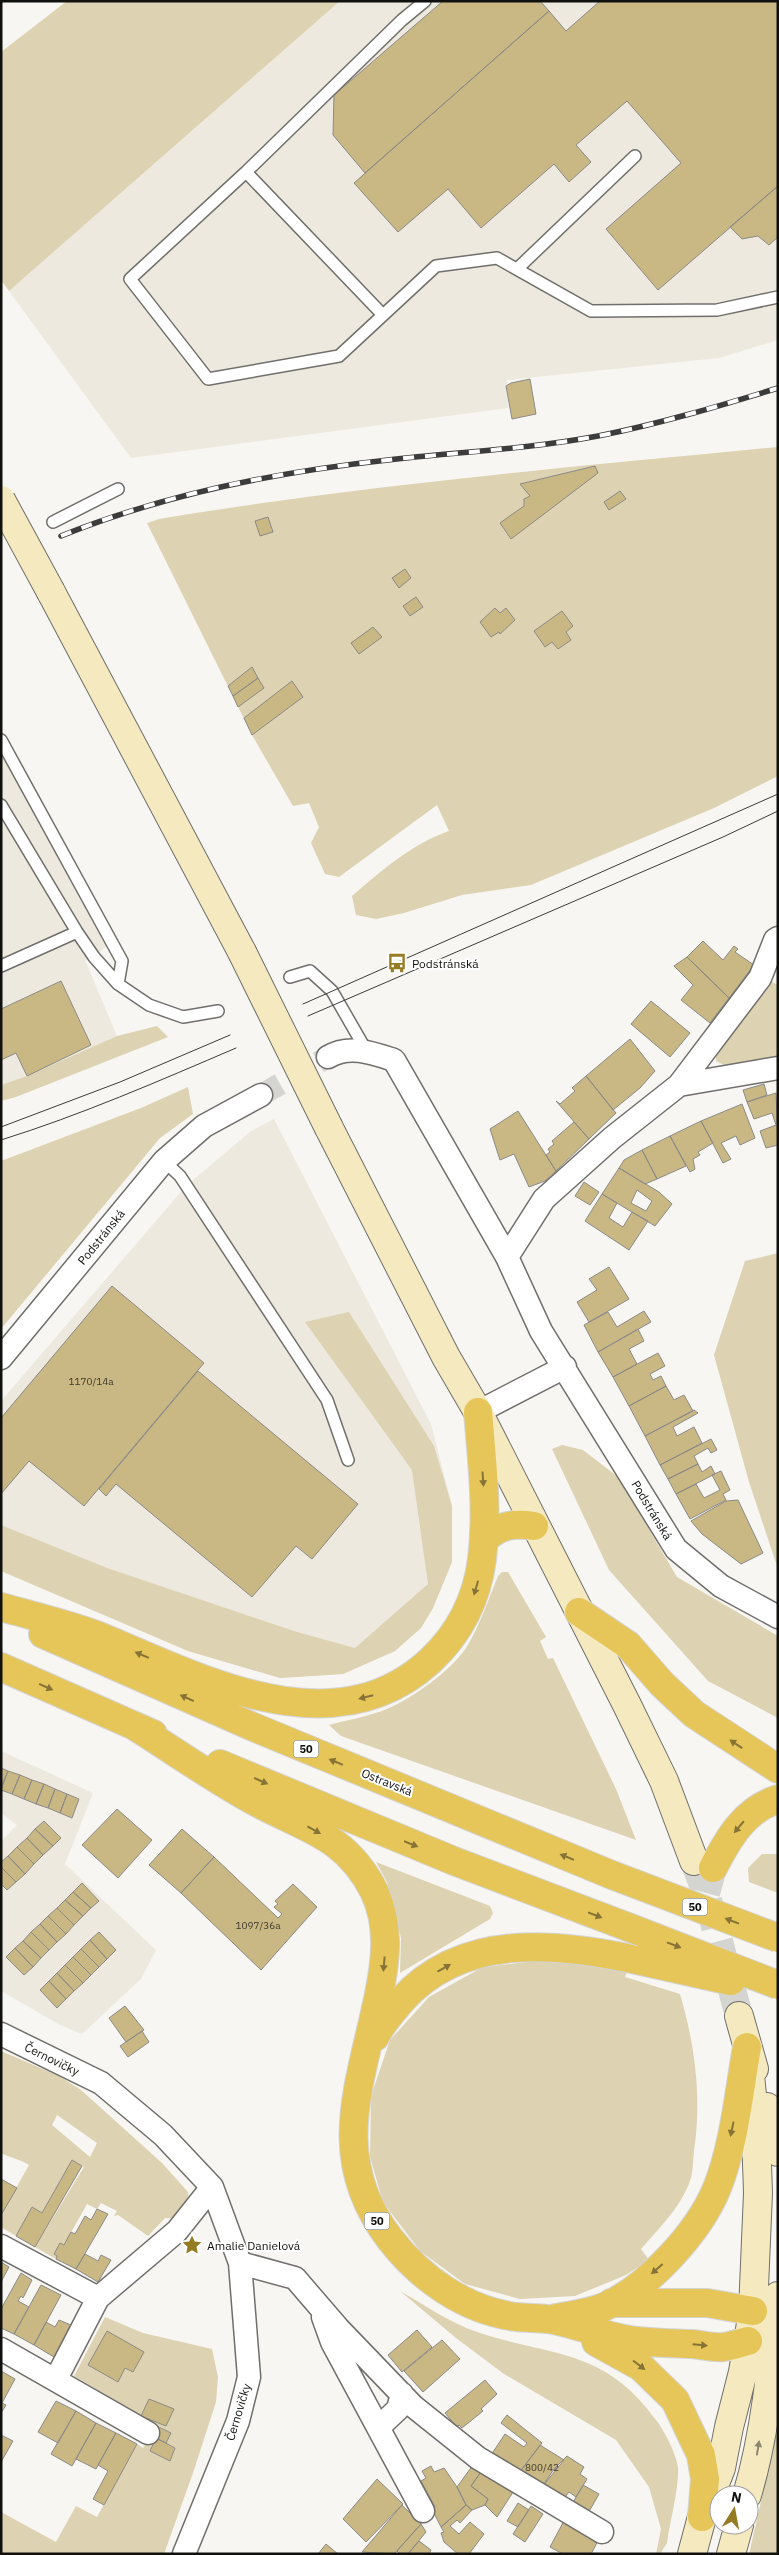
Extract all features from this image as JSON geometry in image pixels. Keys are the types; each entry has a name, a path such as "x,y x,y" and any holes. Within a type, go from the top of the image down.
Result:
{"highway":[{"path":"1,1607 97,1635 176,1669 234,1689 292,1702 317,1704 339,1703 379,1694 410,1678 446,1645 460,1626 473,1598 482,1560 484,1540 484,1491 478,1412"},
{"path":"484,1540 492,1532 503,1526 515,1524 534,1526"},
{"path":"579,1612 628,1645 662,1684 694,1714 778,1769"},
{"name":"Ostravská","path":"1,1616 251,1726 612,1876 778,1938"},
{"name":"50","path":"1,1667 281,1790 445,1857 778,1985"},
{"name":"50","path":"136,1727 257,1803 324,1835 364,1874 379,1900 386,1938 384,1970 367,2054 353,2109 353,2146 361,2187 370,2210 382,2229 413,2266 435,2284 455,2296 492,2311 514,2317 549,2320 626,2339 721,2347 748,2341"},
{"path":"704,1865 738,1826 760,1807 778,1799"},
{"name":"50","path":"367,2054 377,2032 407,1995 425,1978 453,1963 489,1951 538,1946 598,1952 778,1992"},
{"name":"50","path":"549,2320 584,2312 611,2303 636,2287 675,2253 706,2210 722,2173 747,2047"},
{"path":"611,2303 707,2303 753,2311"},
{"name":"50","path":"549,2320 633,2360 652,2376 675,2400 701,2455 704,2479 702,2517"}],"main road":[{"path":"1,500 242,952 446,1357 478,1412 664,1781 704,1865"},
{"path":"739,2016 769,2115 778,2152"},
{"path":"692,2554 702,2517 721,2468 743,2372 753,2311 758,2194 755,2117 747,2047"},
{"path":"750,2485 768,2391 778,2296"},
{"path":"737,2485 743,2426 743,2372"},
{"path":"731,2553 733,2535"},
{"path":"731,2553 736,2535"}],"street":[{"path":"507,1257 544,1199 612,1138 680,1086 760,978 777,942"},
{"name":"Podstránská","path":"328,1057 337,1052 366,1050 394,1060 507,1257 541,1331 676,1549 721,1586 778,1617"},
{"path":"680,1086 778,1068"},
{"name":"Podstránská","path":"1,1358 164,1160 204,1126 261,1095"},
{"path":"478,1412 564,1367"},
{"name":"Černovičky","path":"1,2034 101,2083 163,2135 212,2188 240,2262 249,2377 238,2421 184,2554"},
{"path":"56,2379 98,2298 177,2231 212,2188"},
{"path":"1,2246 98,2298"},
{"path":"240,2262 295,2278 413,2406 478,2458 602,2532"},
{"path":"318,2305 332,2342 423,2511"},
{"path":"1,2349 148,2433"},
{"path":"378,2427 398,2409 402,2394"}],"lane":[{"path":"426,1 402,20 246,172 130,279 208,379 338,356 436,266 497,258 591,310 717,310 778,297"},
{"path":"517,269 635,156"},
{"path":"246,172 382,314"},
{"path":"53,522 118,489"},
{"path":"1,740 122,961 118,984"},
{"path":"1,805 77,932 94,956 118,984 149,1005 183,1017 218,1011"},
{"path":"1,966 77,932"},
{"path":"290,977 310,971 332,991 366,1050"},
{"path":"164,1160 180,1176 327,1400 348,1460"}],"shaded area":[{"path":"67,1 340,1 9,291 1,280 1,52"},
{"path":"340,1 778,1 778,340 719,358 507,380 508,408 131,458 9,291"},
{"path":"778,447 778,776 714,808 531,885 462,895 404,913 376,919 356,915 352,896 386,867 410,850 435,836 449,831 437,805 339,877 325,874 311,843 319,827 309,803 293,806 252,735 147,523 159,519 313,496 545,470"},
{"path":"1,753 108,945 94,957 85,960 117,1036 27,1076 1,1085"},
{"path":"770,981 778,985 778,1057 724,1065 716,1061 716,1055"},
{"path":"157,1026 168,1037 16,1097 1,1101 1,1085 27,1076 117,1036"},
{"path":"188,1087 193,1114 160,1138 1,1329 1,1161 141,1108"},
{"path":"274,1119 431,1424 452,1506 452,1562 433,1608 421,1628 395,1651 343,1674 280,1678 188,1651 1,1571 1,1401 186,1186 251,1131"},
{"path":"778,1253 778,1569 749,1482 714,1355 745,1261"},
{"path":"349,1312 434,1446 452,1506 452,1562 433,1608 421,1628 395,1651 343,1674 280,1678 188,1651 1,1571 1,1525 107,1568 297,1632 355,1648 428,1584 412,1470 305,1322"},
{"path":"562,1445 583,1450 618,1477 677,1577 778,1636 778,1718 708,1681 609,1570 552,1449"},
{"path":"502,1572 508,1572 546,1637 540,1641 548,1659 553,1658 616,1789 636,1840 341,1736 329,1725 376,1713 393,1706 418,1692 442,1673 469,1643 498,1576"},
{"path":"1,1751 93,1793 65,1864 156,1950 141,1979 82,2034 60,2025 1,1991 1,1841 17,1825 1,1813"},
{"path":"762,1854 778,1854 778,1893 749,1882 748,1868"},
{"path":"376,1862 490,1906 493,1913 490,1919 400,1973 401,1938 387,1882"},
{"path":"544,1960 627,1971 625,1977 680,1994 690,2033 696,2072 696,2131 691,2178 682,2198 670,2216 641,2249 649,2260 626,2275 575,2296 520,2299 465,2284 420,2251 383,2202 370,2157 371,2096 390,2040 429,1997 483,1967"},
{"path":"1,2051 59,2076 81,2090 162,2163 188,2192 189,2202 178,2219 165,2218 148,2236 118,2215 114,2216 117,2211 101,2203 97,2209 87,2204 64,2245 60,2243 54,2254 57,2256 56,2259 35,2247 84,2167 72,2160 42,2213 32,2208 16,2236 1,2227 1,2215 29,2165 1,2153","holes":["57,2115 97,2143 90,2157 52,2125"]},
{"path":"400,2291 447,2319 477,2332 575,2358 596,2367 617,2379 636,2397 663,2430 673,2450 678,2468 676,2495 667,2543 660,2554 656,2554 661,2529 649,2487 616,2440 504,2374 456,2338"},
{"path":"105,2317 143,2333 212,2349 218,2377 216,2402 164,2554 1,2554 1,2512 56,2542 76,2506 97,2517 137,2444 143,2448 150,2435 156,2438 150,2451 170,2461 175,2448 166,2443 171,2433 74,2376"},
{"path":"778,2427 778,2554 749,2554 753,2535 759,2535 759,2510"}],"building":[{"path":"443,1 540,1 549,11 365,173 333,135 334,95"},
{"path":"600,1 778,1 778,186 658,290 606,229 681,163 627,101 576,145 591,162 569,182 554,164 481,228 448,189 398,232 354,183 549,11 566,31"},
{"path":"778,186 778,237 769,245 758,236 742,239 730,227"},
{"path":"530,379 536,414 512,419 506,386"},
{"path":"595,466 598,473 511,539 500,523 524,506 524,499 530,496 520,484"},
{"path":"620,491 626,499 609,510 604,502"},
{"path":"268,517 273,532 260,536 255,521"},
{"path":"405,569 411,578 399,588 392,578"},
{"path":"416,597 423,607 410,616 403,606"},
{"path":"495,608 500,613 506,608 515,620 500,634 499,632 491,637 480,622"},
{"path":"562,611 573,626 566,632 571,640 558,649 552,642 545,647 534,631"},
{"path":"373,627 382,637 359,654 351,643"},
{"path":"252,667 258,678 233,696 228,686"},
{"path":"258,678 264,688 238,707 233,696"},
{"path":"292,681 303,697 252,735 244,718"},
{"path":"703,941 723,960 734,946 738,949 735,952 754,965 729,998 687,957"},
{"path":"687,957 729,998 710,1023 681,1000 693,985 674,966"},
{"path":"61,981 91,1045 27,1076 16,1053 1,1060 1,1009"},
{"path":"651,1001 690,1033 670,1057 631,1024"},
{"path":"630,1039 655,1071 640,1088 613,1110 586,1076"},
{"path":"586,1076 616,1113 589,1139 556,1101 560,1104 575,1091 572,1088"},
{"path":"764,1084 767,1095 747,1102 743,1090"},
{"path":"776,1093 778,1145 766,1148 760,1131 776,1125 772,1113 754,1119 747,1102"},
{"path":"742,1104 755,1138 740,1145 736,1136 721,1143 731,1159 723,1163 701,1121"},
{"path":"518,1111 556,1171 545,1181 529,1187 514,1154 500,1160 490,1129"},
{"path":"701,1121 713,1143 698,1152 700,1155 693,1159 695,1169 690,1172 670,1136"},
{"path":"574,1122 589,1139 556,1171 546,1155 550,1152 548,1149 554,1144 552,1141"},
{"path":"670,1136 686,1166 657,1179 642,1150"},
{"path":"642,1150 657,1179 645,1184 619,1168 624,1160"},
{"path":"619,1168 659,1192 672,1204 655,1226 602,1194","holes":["637,1190 652,1201 646,1211 631,1203"]},
{"path":"584,1182 599,1192 590,1205 575,1196"},
{"path":"602,1194 617,1203 609,1218 623,1227 632,1212 648,1221 629,1250 585,1221"},
{"path":"609,1267 629,1299 589,1322 577,1302 597,1290 589,1279"},
{"path":"112,1286 204,1363 84,1506 29,1461 1,1494 1,1418"},
{"path":"644,1311 651,1322 598,1352 584,1325 608,1312 617,1327"},
{"path":"638,1329 644,1341 629,1349 637,1364 613,1377 598,1352"},
{"path":"658,1353 665,1366 650,1374 653,1380 661,1376 666,1386 629,1406 613,1377"},
{"path":"198,1371 358,1504 312,1559 296,1546 252,1597 116,1484 106,1496 99,1489"},
{"path":"666,1386 674,1400 684,1395 693,1411 645,1436 629,1406"},
{"path":"694,1410 698,1413 673,1427 677,1436 694,1427 702,1443 660,1465 645,1436"},
{"path":"711,1439 717,1450 711,1453 708,1448 694,1456 698,1464 668,1479 660,1465"},
{"path":"698,1464 702,1472 711,1466 715,1474 676,1494 668,1479"},
{"path":"721,1471 730,1490 723,1494 726,1500 690,1519 676,1494 696,1484 704,1498 720,1490 712,1475"},
{"path":"738,1500 763,1553 741,1564 702,1534 691,1521 726,1501"},
{"path":"1,1768 8,1771 1,1787"},
{"path":"8,1771 20,1775 12,1794 1,1790"},
{"path":"20,1775 32,1780 24,1799 12,1794"},
{"path":"32,1780 44,1784 36,1804 24,1799"},
{"path":"44,1784 55,1789 48,1808 36,1804"},
{"path":"55,1789 67,1794 60,1813 48,1808"},
{"path":"67,1794 79,1799 72,1818 60,1813"},
{"path":"117,1809 152,1840 118,1878 82,1845"},
{"path":"44,1821 61,1838 53,1846 35,1829"},
{"path":"35,1829 53,1846 43,1855 27,1838"},
{"path":"182,1829 214,1857 181,1893 149,1865"},
{"path":"27,1838 43,1855 34,1864 17,1847"},
{"path":"17,1847 34,1864 25,1874 8,1856"},
{"path":"8,1856 25,1874 16,1882 1,1867 1,1862"},
{"path":"214,1857 278,1918 282,1914 274,1907 278,1904 275,1901 293,1884 317,1907 261,1970 181,1893"},
{"path":"1,1867 16,1882 7,1890 1,1884"},
{"path":"82,1883 99,1901 91,1908 73,1892"},
{"path":"73,1892 91,1908 83,1916 65,1900"},
{"path":"65,1900 83,1916 74,1925 57,1908"},
{"path":"57,1908 74,1925 66,1934 48,1916"},
{"path":"48,1916 66,1934 57,1942 40,1924"},
{"path":"40,1924 57,1942 49,1950 31,1932"},
{"path":"31,1932 49,1950 41,1958 23,1941"},
{"path":"99,1932 116,1950 107,1959 90,1940"},
{"path":"90,1940 107,1959 99,1967 81,1949"},
{"path":"23,1941 41,1958 33,1967 15,1948"},
{"path":"15,1948 33,1967 24,1975 6,1957"},
{"path":"81,1949 99,1967 91,1975 73,1957"},
{"path":"73,1957 91,1975 83,1983 65,1965"},
{"path":"65,1965 83,1983 74,1991 57,1973"},
{"path":"57,1973 74,1991 66,1999 49,1981"},
{"path":"49,1981 66,1999 57,2008 40,1990"},
{"path":"125,2006 144,2030 126,2042 109,2018"},
{"path":"142,2031 149,2042 128,2057 120,2046"},
{"path":"72,2160 82,2166 35,2247 16,2236 32,2207 42,2213"},
{"path":"1,2179 17,2188 1,2215"},
{"path":"97,2209 108,2214 76,2269 56,2259 57,2256 54,2254 60,2243 64,2245 71,2232 75,2234 85,2216 91,2220"},
{"path":"85,2254 98,2261 101,2255 111,2260 98,2282 76,2269"},
{"path":"1,2262 9,2267 1,2282"},
{"path":"21,2273 32,2280 23,2298 21,2296 18,2301 29,2307 14,2334 1,2328 1,2309"},
{"path":"41,2285 61,2295 34,2345 14,2334"},
{"path":"59,2320 71,2325 54,2357 34,2345 46,2322 55,2327"},
{"path":"417,2330 432,2347 402,2372 388,2355"},
{"path":"107,2331 144,2352 133,2372 125,2368 118,2382 88,2365"},
{"path":"442,2340 460,2359 423,2392 404,2371"},
{"path":"1,2371 15,2379 2,2403 6,2405 1,2413"},
{"path":"485,2380 497,2394 481,2409 483,2411 462,2428 459,2425 457,2427 445,2413"},
{"path":"149,2399 174,2409 166,2426 141,2416"},
{"path":"56,2401 76,2411 58,2443 38,2432"},
{"path":"76,2411 96,2423 72,2466 51,2454"},
{"path":"507,2415 542,2443 519,2473 491,2455 505,2434 524,2447 527,2443 501,2423"},
{"path":"96,2423 116,2433 96,2469 76,2459"},
{"path":"155,2425 171,2433 166,2443 156,2438"},
{"path":"116,2433 137,2444 104,2505 93,2499 108,2471 98,2465"},
{"path":"1,2435 13,2441 1,2462"},
{"path":"156,2438 175,2448 170,2461 150,2451"},
{"path":"540,2445 564,2460 542,2487 519,2473"},
{"path":"567,2456 584,2467 580,2474 587,2479 576,2497 569,2492 562,2501 542,2487 554,2469"},
{"path":"473,2465 483,2469 471,2486 488,2499 485,2505 472,2510 466,2505 457,2487"},
{"path":"431,2466 434,2472 444,2468 466,2505 441,2527 432,2509 435,2507 421,2481 426,2478 422,2471"},
{"path":"483,2469 515,2489 497,2517 485,2505 488,2499 471,2486"},
{"path":"377,2479 403,2504 366,2542 343,2519"},
{"path":"583,2485 599,2494 587,2515 571,2506"},
{"path":"518,2503 529,2510 518,2527 507,2521"},
{"path":"402,2505 421,2524 394,2554 362,2552"},
{"path":"466,2505 472,2510 460,2523 457,2520 450,2526 459,2534 470,2522 484,2534 469,2554 458,2554 444,2542 441,2533 444,2532 441,2527"},
{"path":"531,2506 543,2514 525,2542 513,2534"},
{"path":"565,2519 600,2537 591,2554 563,2554 550,2547"},
{"path":"421,2524 426,2532 408,2554 400,2554 397,2551"},
{"path":"419,2541 431,2550 429,2554 408,2554"},
{"path":"326,2544 338,2554 318,2554"}],"tunnel":[{"path":"261,1095 328,1057"},
{"path":"694,1861 706,1893 739,2016"},
{"path":"706,1893 713,1868"}],"tram line":[{"path":"303,1004 778,794"},
{"path":"308,1016 723,837 778,811"},
{"path":"1,1127 120,1082 230,1035"},
{"path":"1,1140 90,1109 236,1048"}],"railway":[{"path":"61,536 140,508 263,478 346,465 520,447 598,436 666,420 778,388"}],"place":[{"name":"Podstránská","path":"397,963"},
{"name":"Amalie Danielová","path":"192,2245"}]}
